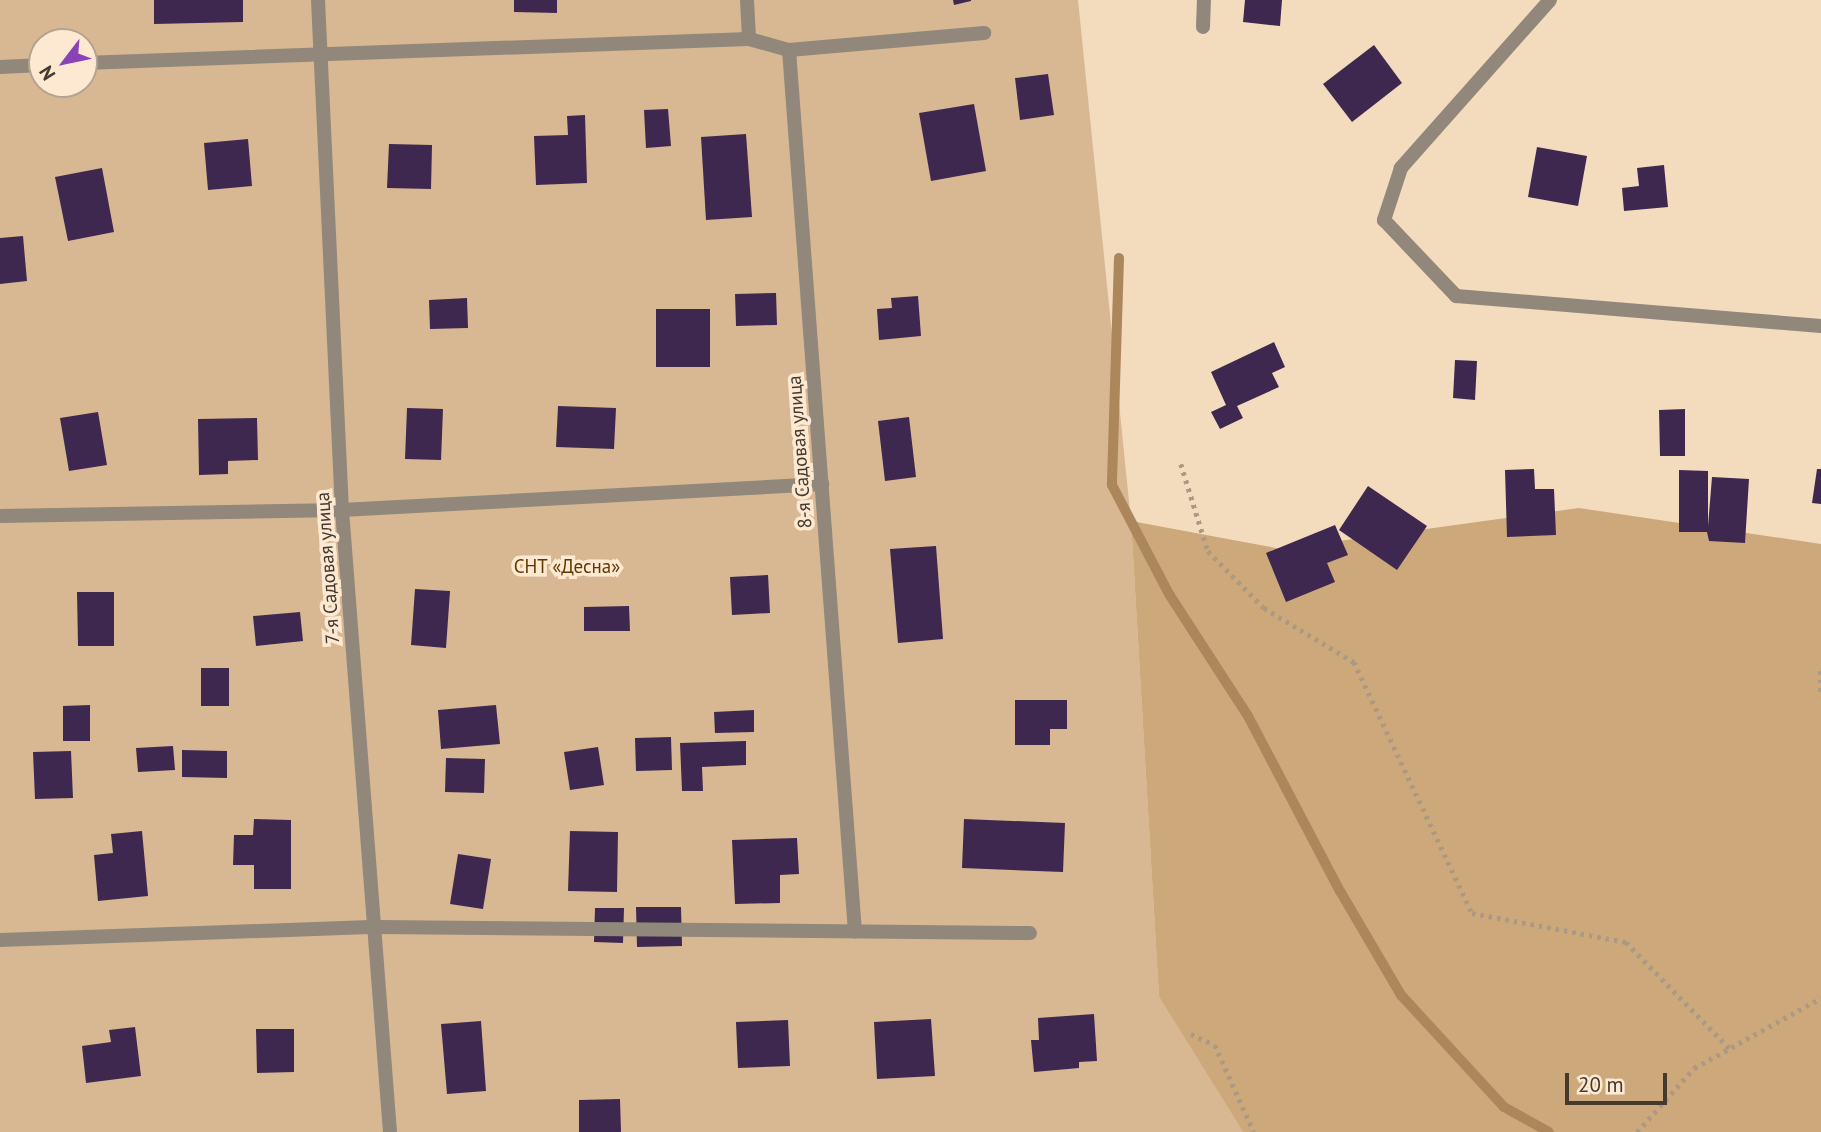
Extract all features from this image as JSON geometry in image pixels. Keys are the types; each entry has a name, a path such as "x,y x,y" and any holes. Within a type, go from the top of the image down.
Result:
{"lane":[{"name":"7-я Садовая улица","path":"318,0 342,510 377,927 390,1132"},
{"path":"747,0 749,39"},
{"path":"1203,27 1204,0"},
{"path":"1550,0 1401,168 1384,220 1456,296 1821,326"},
{"path":"98,62 322,51 749,39 789,50 984,33"},
{"name":"8-я Садовая улица","path":"789,50 855,932"},
{"path":"0,67 28,66"},
{"path":"0,516 342,510 822,484"},
{"path":"0,940 377,927 1030,933"}],"path":[{"path":"1181,464 1208,551 1264,608 1354,662 1472,913 1626,942 1730,1049"},
{"path":"1821,671 1821,696"},
{"path":"1637,1132 1694,1068 1821,998"},
{"path":"1191,1034 1215,1045 1254,1132"}],"green space":[{"name":"СНТ «Десна»","path":"0,0 1078,0 1131,521 1159,997 1243,1132 0,1132"}],"shaded area":[{"path":"1579,508 1821,544 1821,1132 1243,1132 1159,997 1131,521 1281,549"}],"building":[{"path":"154,0 243,0 243,22 154,24"},
{"path":"514,0 557,0 557,13 514,12"},
{"path":"953,0 971,0 971,1 954,5"},
{"path":"1245,0 1282,0 1280,26 1243,22"},
{"path":"1374,45 1402,83 1352,122 1323,84"},
{"path":"1048,74 1054,115 1020,120 1015,78"},
{"path":"974,104 986,171 931,181 919,113"},
{"path":"668,109 671,146 646,148 644,110"},
{"path":"585,115 587,183 536,185 534,136 568,135 567,116"},
{"path":"746,134 752,217 706,220 701,137"},
{"path":"248,139 252,186 208,190 204,143"},
{"path":"389,144 432,145 431,189 387,188"},
{"path":"1537,147 1587,156 1578,206 1528,197"},
{"path":"1664,165 1668,207 1624,211 1622,188 1639,186 1637,168"},
{"path":"102,168 114,232 68,241 55,177"},
{"path":"23,236 27,281 0,284 0,238"},
{"path":"776,293 777,325 736,326 735,294"},
{"path":"918,296 921,336 879,340 877,309 892,308 891,298"},
{"path":"467,298 468,328 430,329 429,300"},
{"path":"656,309 710,309 710,367 656,367"},
{"path":"1274,342 1285,367 1272,373 1279,387 1237,406 1243,418 1220,429 1211,412 1226,405 1211,372"},
{"path":"1455,360 1477,361 1475,400 1453,398"},
{"path":"558,406 616,408 614,449 556,447"},
{"path":"407,408 443,409 441,460 405,459"},
{"path":"1685,409 1685,456 1660,456 1659,410"},
{"path":"98,412 107,465 69,471 60,418"},
{"path":"909,417 916,477 885,481 878,421"},
{"path":"257,418 258,460 228,461 228,474 199,475 198,419"},
{"path":"1534,469 1535,489 1554,489 1556,535 1507,537 1505,470"},
{"path":"1817,469 1821,469 1821,504 1812,503"},
{"path":"1679,470 1708,471 1708,526 1712,477 1749,479 1745,543 1709,541 1707,532 1679,532"},
{"path":"1368,486 1427,526 1397,570 1339,530"},
{"path":"1335,525 1348,555 1327,563 1335,582 1286,602 1266,553"},
{"path":"936,546 943,639 898,643 890,549"},
{"path":"768,575 770,613 732,615 730,577"},
{"path":"415,589 450,591 446,648 411,645"},
{"path":"77,592 114,592 114,646 78,646"},
{"path":"629,606 630,631 584,631 584,607"},
{"path":"300,612 303,641 256,646 253,616"},
{"path":"201,668 229,668 229,706 201,706"},
{"path":"1015,700 1067,700 1067,729 1050,729 1050,745 1015,745"},
{"path":"90,705 90,741 63,741 63,706"},
{"path":"496,705 500,744 441,749 438,710"},
{"path":"754,710 754,732 715,733 714,712"},
{"path":"671,737 672,770 636,771 635,738"},
{"path":"746,741 746,765 702,767 703,791 682,791 680,743"},
{"path":"173,746 175,770 138,772 136,748"},
{"path":"598,747 604,785 570,790 564,752"},
{"path":"182,750 227,751 227,778 182,777"},
{"path":"71,751 73,798 35,799 33,752"},
{"path":"446,758 485,759 484,793 445,792"},
{"path":"254,819 291,820 291,889 254,889 254,865 233,865 234,835 253,835"},
{"path":"964,819 1065,823 1063,872 962,868"},
{"path":"142,831 148,896 98,901 94,855 113,853 111,834"},
{"path":"570,831 618,832 617,892 568,891"},
{"path":"797,838 799,874 780,875 780,903 735,904 732,840"},
{"path":"458,854 491,859 483,909 450,904"},
{"path":"636,907 681,907 682,946 637,947"},
{"path":"595,908 624,908 623,943 594,942"},
{"path":"1094,1014 1097,1061 1079,1062 1079,1068 1034,1072 1031,1040 1039,1040 1038,1018"},
{"path":"931,1019 935,1076 877,1079 874,1022"},
{"path":"788,1020 790,1066 738,1068 736,1022"},
{"path":"481,1021 486,1091 447,1094 441,1024"},
{"path":"135,1027 141,1076 86,1083 82,1046 111,1042 109,1030"},
{"path":"256,1029 294,1029 294,1072 257,1073"},
{"path":"620,1099 621,1132 579,1132 579,1100"}],"waterway":[{"path":"1119,258 1112,485 1169,594 1248,716 1340,891 1401,995 1504,1107 1549,1132"}]}
